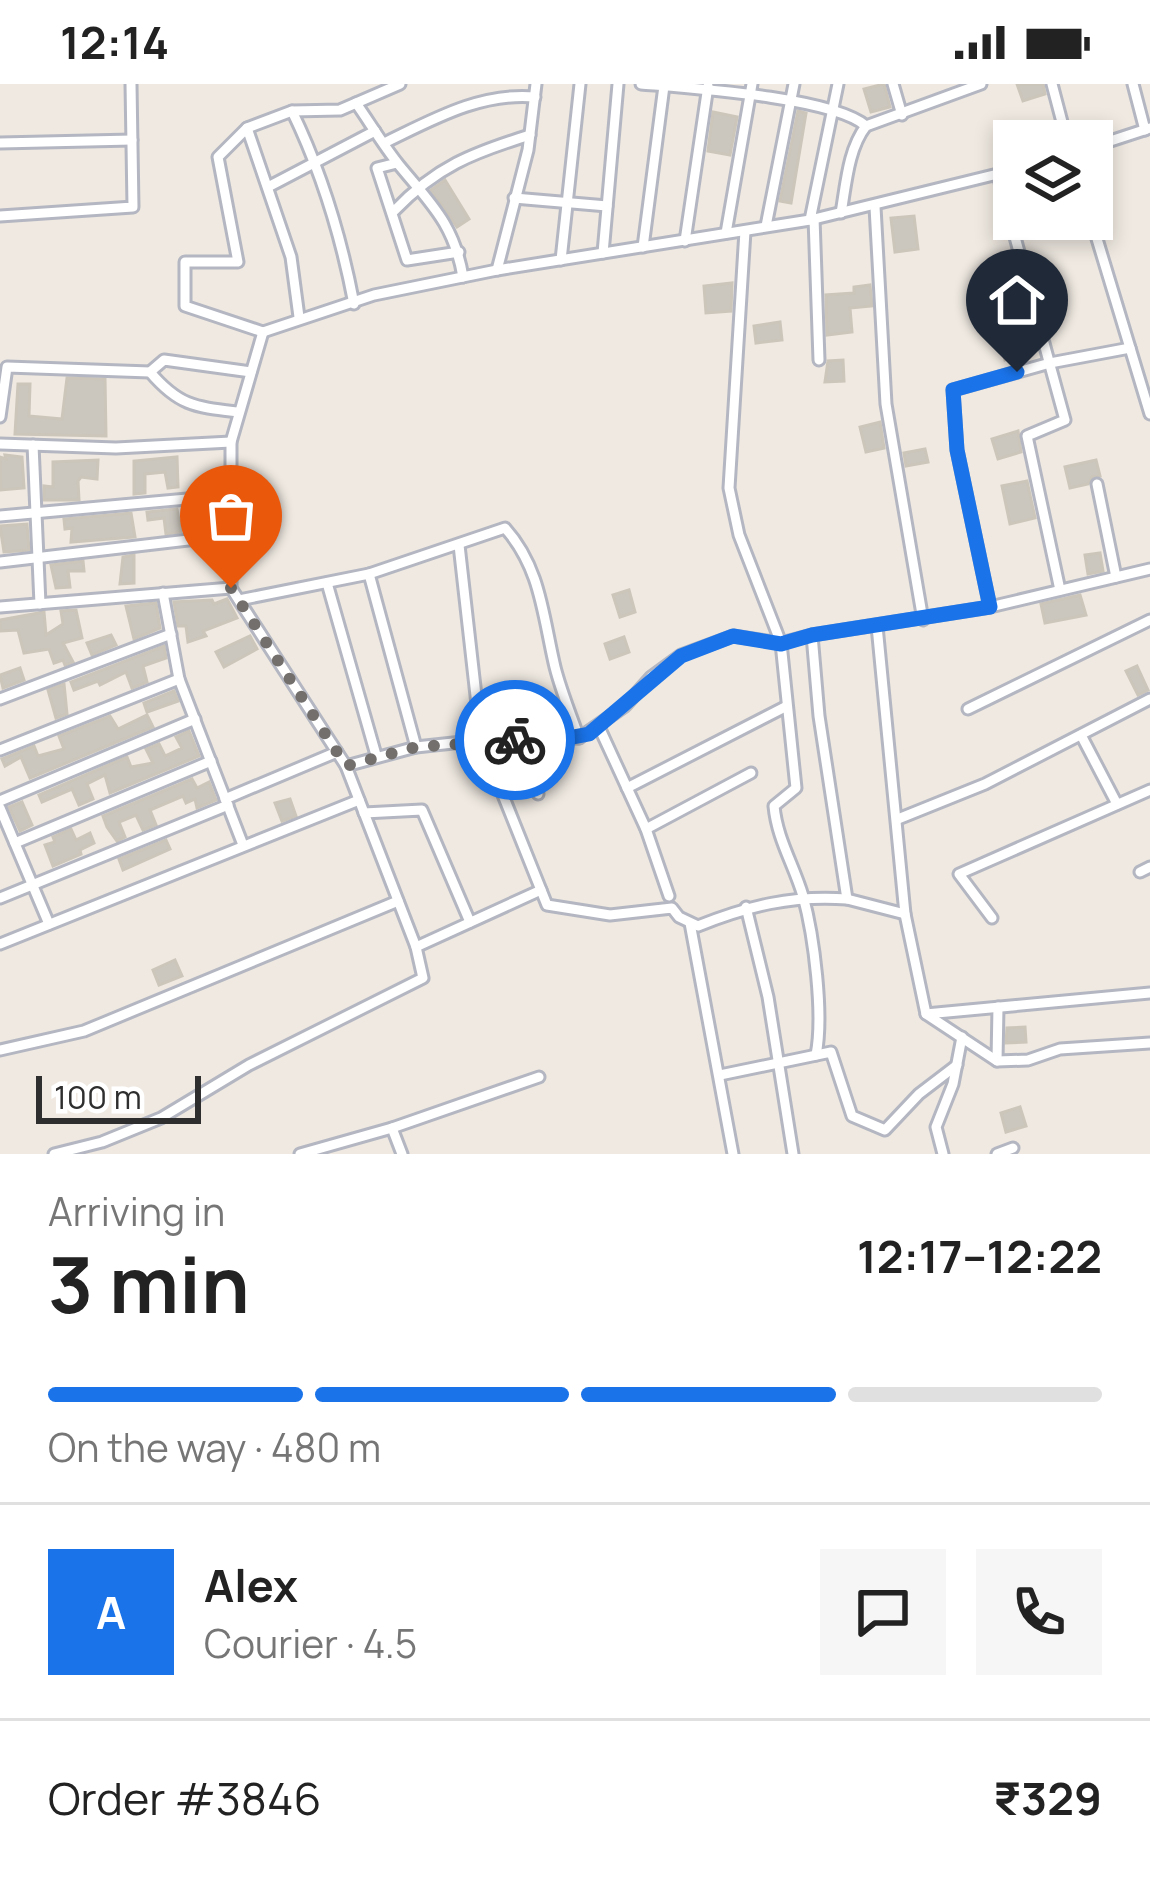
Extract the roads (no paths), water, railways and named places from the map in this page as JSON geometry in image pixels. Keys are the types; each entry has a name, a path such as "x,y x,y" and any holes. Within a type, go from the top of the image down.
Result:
{"street":[{"path":"0,216 133,207 131,84"},
{"path":"400,84 340,110 292,111 247,128 218,157 238,262 185,262 185,306 262,332 374,296 463,277 812,219 993,176"},
{"path":"497,270 530,135 536,84"},
{"path":"561,260 580,84"},
{"path":"603,253 618,84"},
{"path":"641,84 708,87 791,102 855,116 866,126"},
{"path":"726,233 752,84"},
{"path":"766,226 794,84"},
{"path":"819,360 812,219 838,84"},
{"path":"893,84 902,115"},
{"path":"1052,84 1061,120"},
{"path":"1113,140 1148,129 1133,84"},
{"path":"643,247 664,85"},
{"path":"842,213 848,172 866,126 984,85"},
{"path":"685,241 708,87"},
{"path":"384,143 469,105 506,94 535,97"},
{"path":"356,103 397,163 442,214 459,252 463,277"},
{"path":"292,111 316,163 345,256 354,304"},
{"path":"247,128 291,257 299,317"},
{"path":"268,187 375,131"},
{"path":"394,211 448,164 530,135"},
{"path":"0,142 132,140"},
{"path":"397,163 377,168 407,260 459,252"},
{"path":"514,198 607,206"},
{"path":"875,207 886,404 923,620"},
{"path":"745,231 729,488 739,535 781,644 796,788 774,806 776,826 803,896 822,1028 816,1055"},
{"path":"1016,240 1065,420 1027,436 1060,590"},
{"path":"1097,240 1150,414"},
{"path":"54,1154 102,1142 161,1118 249,1065 423,978 416,947 346,766 231,588 231,442 262,332"},
{"path":"990,607 957,450 953,390 1130,348"},
{"path":"0,417 7,368 150,372 164,360 251,372"},
{"path":"150,372 170,395 201,407 238,412"},
{"path":"0,444 116,448 231,442"},
{"path":"33,445 40,604"},
{"path":"1097,484 1116,577"},
{"path":"0,516 231,495"},
{"path":"239,601 369,574 505,528 536,576 556,671 579,738"},
{"path":"0,562 231,535"},
{"path":"459,545 481,740 547,904 610,915 673,908 698,926 746,907 803,896 847,899 905,914"},
{"path":"346,766 416,747 579,738 681,656 733,636 781,644 990,607 1150,569"},
{"path":"369,574 416,747"},
{"path":"327,583 376,755"},
{"path":"0,608 231,588"},
{"path":"163,593 179,679 243,845"},
{"path":"968,709 1150,620"},
{"path":"877,626 905,914 926,1014 997,1060 1028,1060 1060,1049 1150,1043"},
{"path":"0,699 171,634"},
{"path":"812,635 819,716 847,899"},
{"path":"0,750 179,679"},
{"path":"898,819 986,784 1150,700"},
{"path":"627,788 785,707"},
{"path":"49,924 0,804 195,719"},
{"path":"598,727 646,829 669,896"},
{"path":"1081,735 1117,805"},
{"path":"518,740 538,794"},
{"path":"0,898 337,752"},
{"path":"15,843 211,760"},
{"path":"646,829 751,772"},
{"path":"992,918 959,874 1150,790"},
{"path":"0,944 359,800"},
{"path":"364,813 422,810 470,922"},
{"path":"416,947 541,890"},
{"path":"0,1050 84,1031 398,901"},
{"path":"746,907 768,998 794,1154"},
{"path":"690,923 733,1154"},
{"path":"926,1014 1150,993"},
{"path":"997,1060 998,1007"},
{"path":"943,1154 936,1127 962,1037"},
{"path":"720,1075 831,1052 852,1116 884,1130 919,1094 957,1066"},
{"path":"300,1154 539,1077"},
{"path":"392,1128 402,1154"},
{"path":"997,1154 1013,1148"}]}
